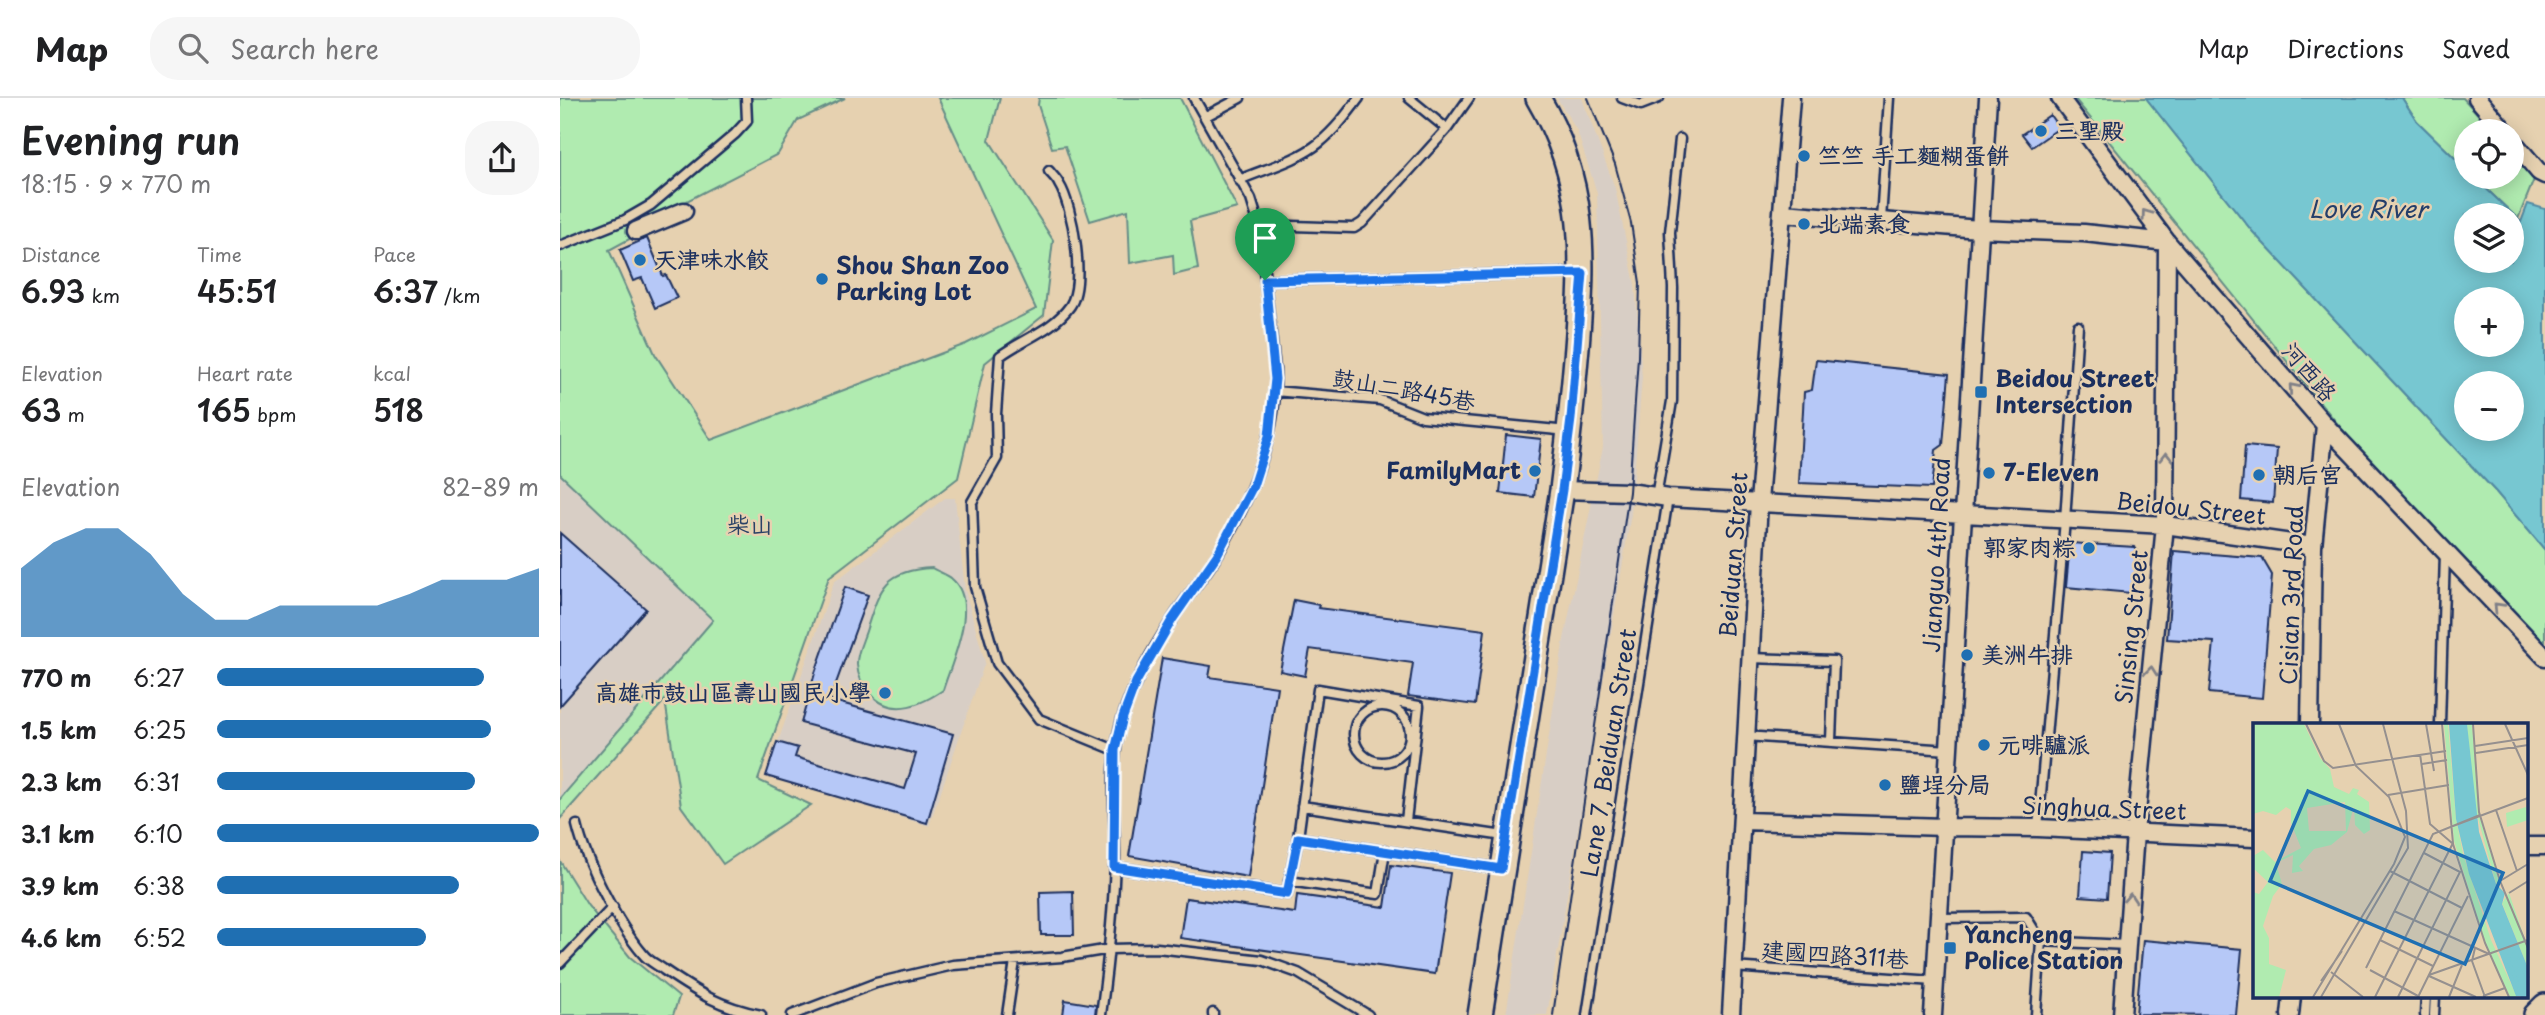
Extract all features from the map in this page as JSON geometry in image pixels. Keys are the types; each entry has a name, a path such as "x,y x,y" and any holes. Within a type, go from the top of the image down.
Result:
{"street":[{"path":"1480,1015 1562,490 1583,273 1580,220 1574,183 1563,148 1538,98"},
{"name":"Beiduan Street","path":"1731,1015 1759,502 1791,98"},
{"name":"Jianguo 4th Road","path":"1933,1015 1988,98"},
{"name":"河西路","path":"2060,98 2166,242 2325,425 2545,657"},
{"path":"2477,98 2495,119"},
{"path":"2524,152 2543,171"},
{"path":"635,230 684,211"},
{"path":"1783,213 1979,229 2084,233 2166,242"},
{"name":"Sinsing Street","path":"2122,1015 2135,833 2165,525 2166,242"},
{"name":"Cisian 3rd Road","path":"2310,723 2313,546 2325,425"},
{"name":"Beidou Street","path":"1562,490 1637,492 1662,497 2165,525 2313,546"},
{"name":"Singhua Street","path":"1742,821 2038,828 2253,838"},
{"path":"2536,1015 2545,1006"}],"lane":[{"path":"560,246 625,220 651,205 747,121 746,98"},
{"path":"1101,1015 1110,949 1115,750 1123,717 1136,682 1172,620 1217,555 1253,486 1269,436 1275,391 1275,369 1259,225 1251,198 1238,180 1195,98"},
{"path":"1206,116 1240,98"},
{"path":"1238,180 1317,145 1342,121 1359,98"},
{"path":"1409,98 1447,129"},
{"path":"1259,225 1354,228 1362,223 1447,129 1469,98"},
{"path":"1622,98 1641,106 1658,98"},
{"path":"1881,220 1889,98"},
{"name":"Lane 7, Beiduan Street","path":"1587,1015 1662,497 1672,401 1673,288 1670,232 1680,139"},
{"path":"1049,171 1060,185 1076,236 1077,274 1072,303 1044,331 1020,342 1000,356 996,414 997,458 972,502 975,587 997,663 1039,719 1115,750"},
{"path":"1265,280 1583,273"},
{"path":"2038,828 2065,520 2078,326"},
{"name":"鼓山二路45巷","path":"1275,391 1380,400 1423,417 1569,431"},
{"path":"2440,723 2445,551"},
{"path":"1750,658 1834,661 1831,740"},
{"path":"1114,867 1287,894 1298,838 1318,689 1394,708 1402,713 1414,751"},
{"path":"1406,821 1418,721 1419,706 1375,703 1359,717 1353,735 1361,753 1378,762 1395,759 1408,747 1410,734 1418,721"},
{"path":"1745,736 1949,750"},
{"path":"1302,806 1507,837"},
{"path":"577,825 583,850 613,907 644,956 697,993 731,1009 761,1015"},
{"path":"1298,838 1501,869"},
{"path":"1290,881 1378,894 1385,851"},
{"path":"560,963 613,907"},
{"path":"1940,918 2026,918 2041,941 2036,1015"},
{"path":"2041,941 2127,945"},
{"path":"792,1015 876,983 953,965 1016,961 1110,949 1157,948 1262,960 1298,973 1368,1015"},
{"path":"1007,1015 1016,961"},
{"name":"建國四路311巷","path":"1732,967 1936,981"}],"shaded area":[{"path":"1557,98 1582,98 1615,188 1635,284 1642,377 1631,514 1547,1015 1506,1015 1563,644 1603,447 1597,193 1577,131"},
{"path":"560,474 713,620 560,800"},
{"name":"高雄市鼓山區壽山國民小學","path":"945,498 955,498 965,590 985,662 929,826 766,776 834,582"}],"green space":[{"name":"柴山","path":"560,98 845,98 798,120 778,154 669,210 637,235 609,250 655,354 711,440 966,344 1036,309 938,98 1000,98 989,140 1053,240 1044,315 985,363 958,478 829,577 758,780 811,805 723,864 681,806 665,700 560,819 560,799 713,620 560,474"},
{"path":"1039,98 1180,98 1237,208 1190,221 1198,269 1174,275 1173,255 1130,263 1128,210 1090,221 1065,146 1052,148 1038,105"},
{"path":"2074,98 2146,98 2253,232 2496,492 2545,550 2545,650 2353,443"},
{"path":"2402,98 2463,98 2482,119 2454,119 2454,157 2417,121"},
{"path":"2524,166 2535,177 2524,204 2501,203 2487,189 2524,189"},
{"path":"932,568 950,577 960,589 964,602 964,617 957,648 943,690 916,704 897,707 887,705 878,701 861,680 857,665 860,646 876,602 887,584 904,573"},
{"path":"560,861 588,906 630,957 679,997 673,1015 560,1015"}],"water":[{"name":"Love River","path":"2146,98 2402,98 2417,121 2454,157 2454,189 2487,189 2501,203 2454,203 2454,273 2524,273 2524,214 2528,204 2545,209 2545,550 2496,492 2253,232"}],"building":[{"name":"三聖殿","path":"2050,115 2059,128 2032,147 2022,134"},
{"path":"647,238 663,276 666,275 677,298 655,308 642,278 633,281 620,250"},
{"path":"1816,360 1949,374 1943,445 1936,450 1932,488 1799,483 1804,392 1812,390"},
{"path":"1506,435 1541,439 1534,497 1500,493"},
{"name":"朝后宮","path":"2245,446 2277,449 2273,503 2241,500"},
{"path":"560,533 646,609 560,706"},
{"path":"2070,543 2135,547 2140,557 2131,593 2066,587"},
{"path":"2174,551 2262,558 2272,575 2262,698 2209,693 2214,642 2167,639"},
{"path":"845,587 868,595 830,700 953,734 927,823 766,776 777,742 798,748 795,757 905,789 916,754 801,723"},
{"path":"1294,600 1319,605 1318,608 1485,630 1475,705 1408,696 1413,663 1310,649 1305,676 1280,671"},
{"path":"1162,658 1211,666 1209,677 1277,687 1248,877 1129,856"},
{"path":"2083,851 2110,853 2107,898 2080,896"},
{"path":"1391,865 1450,873 1435,974 1180,938 1186,898 1295,913 1297,895 1385,907"},
{"path":"1073,891 1074,935 1041,935 1040,892"},
{"path":"2143,940 2242,949 2236,1015 2136,1014"},
{"path":"1065,1000 1096,1005 1095,1015 1063,1015"}],"tram line":[{"path":"1553,1015 1629,492 1638,357 1640,283 1631,223 1615,164 1588,98"}],"place":[{"name":"三聖殿","path":"2041,131"},
{"name":"竺竺 手工麵糊蛋餅","path":"1804,156"},
{"name":"北端素食","path":"1804,224"},
{"name":"天津味水餃","path":"640,260"},
{"name":"Shou Shan Zoo Parking Lot","path":"822,279"},
{"name":"Beidou Street Intersection","path":"1981,392"},
{"name":"FamilyMart","path":"1535,471"},
{"name":"7-Eleven","path":"1989,473"},
{"name":"朝后宮","path":"2259,475"},
{"name":"郭家肉粽","path":"2089,548"},
{"name":"美洲牛排","path":"1967,655"},
{"name":"高雄市鼓山區壽山國民小學","path":"885,693"},
{"name":"元啡驢派","path":"1984,745"},
{"name":"鹽埕分局","path":"1885,785"},
{"name":"Yancheng Police Station","path":"1950,948"}],"route":[{"path":"1583,273 1571,419 1562,490 1501,869 1298,838 1287,894 1114,867 1115,750 1123,717 1136,682 1172,620 1217,555 1253,486 1269,436 1275,379 1265,280 1583,273"}]}
